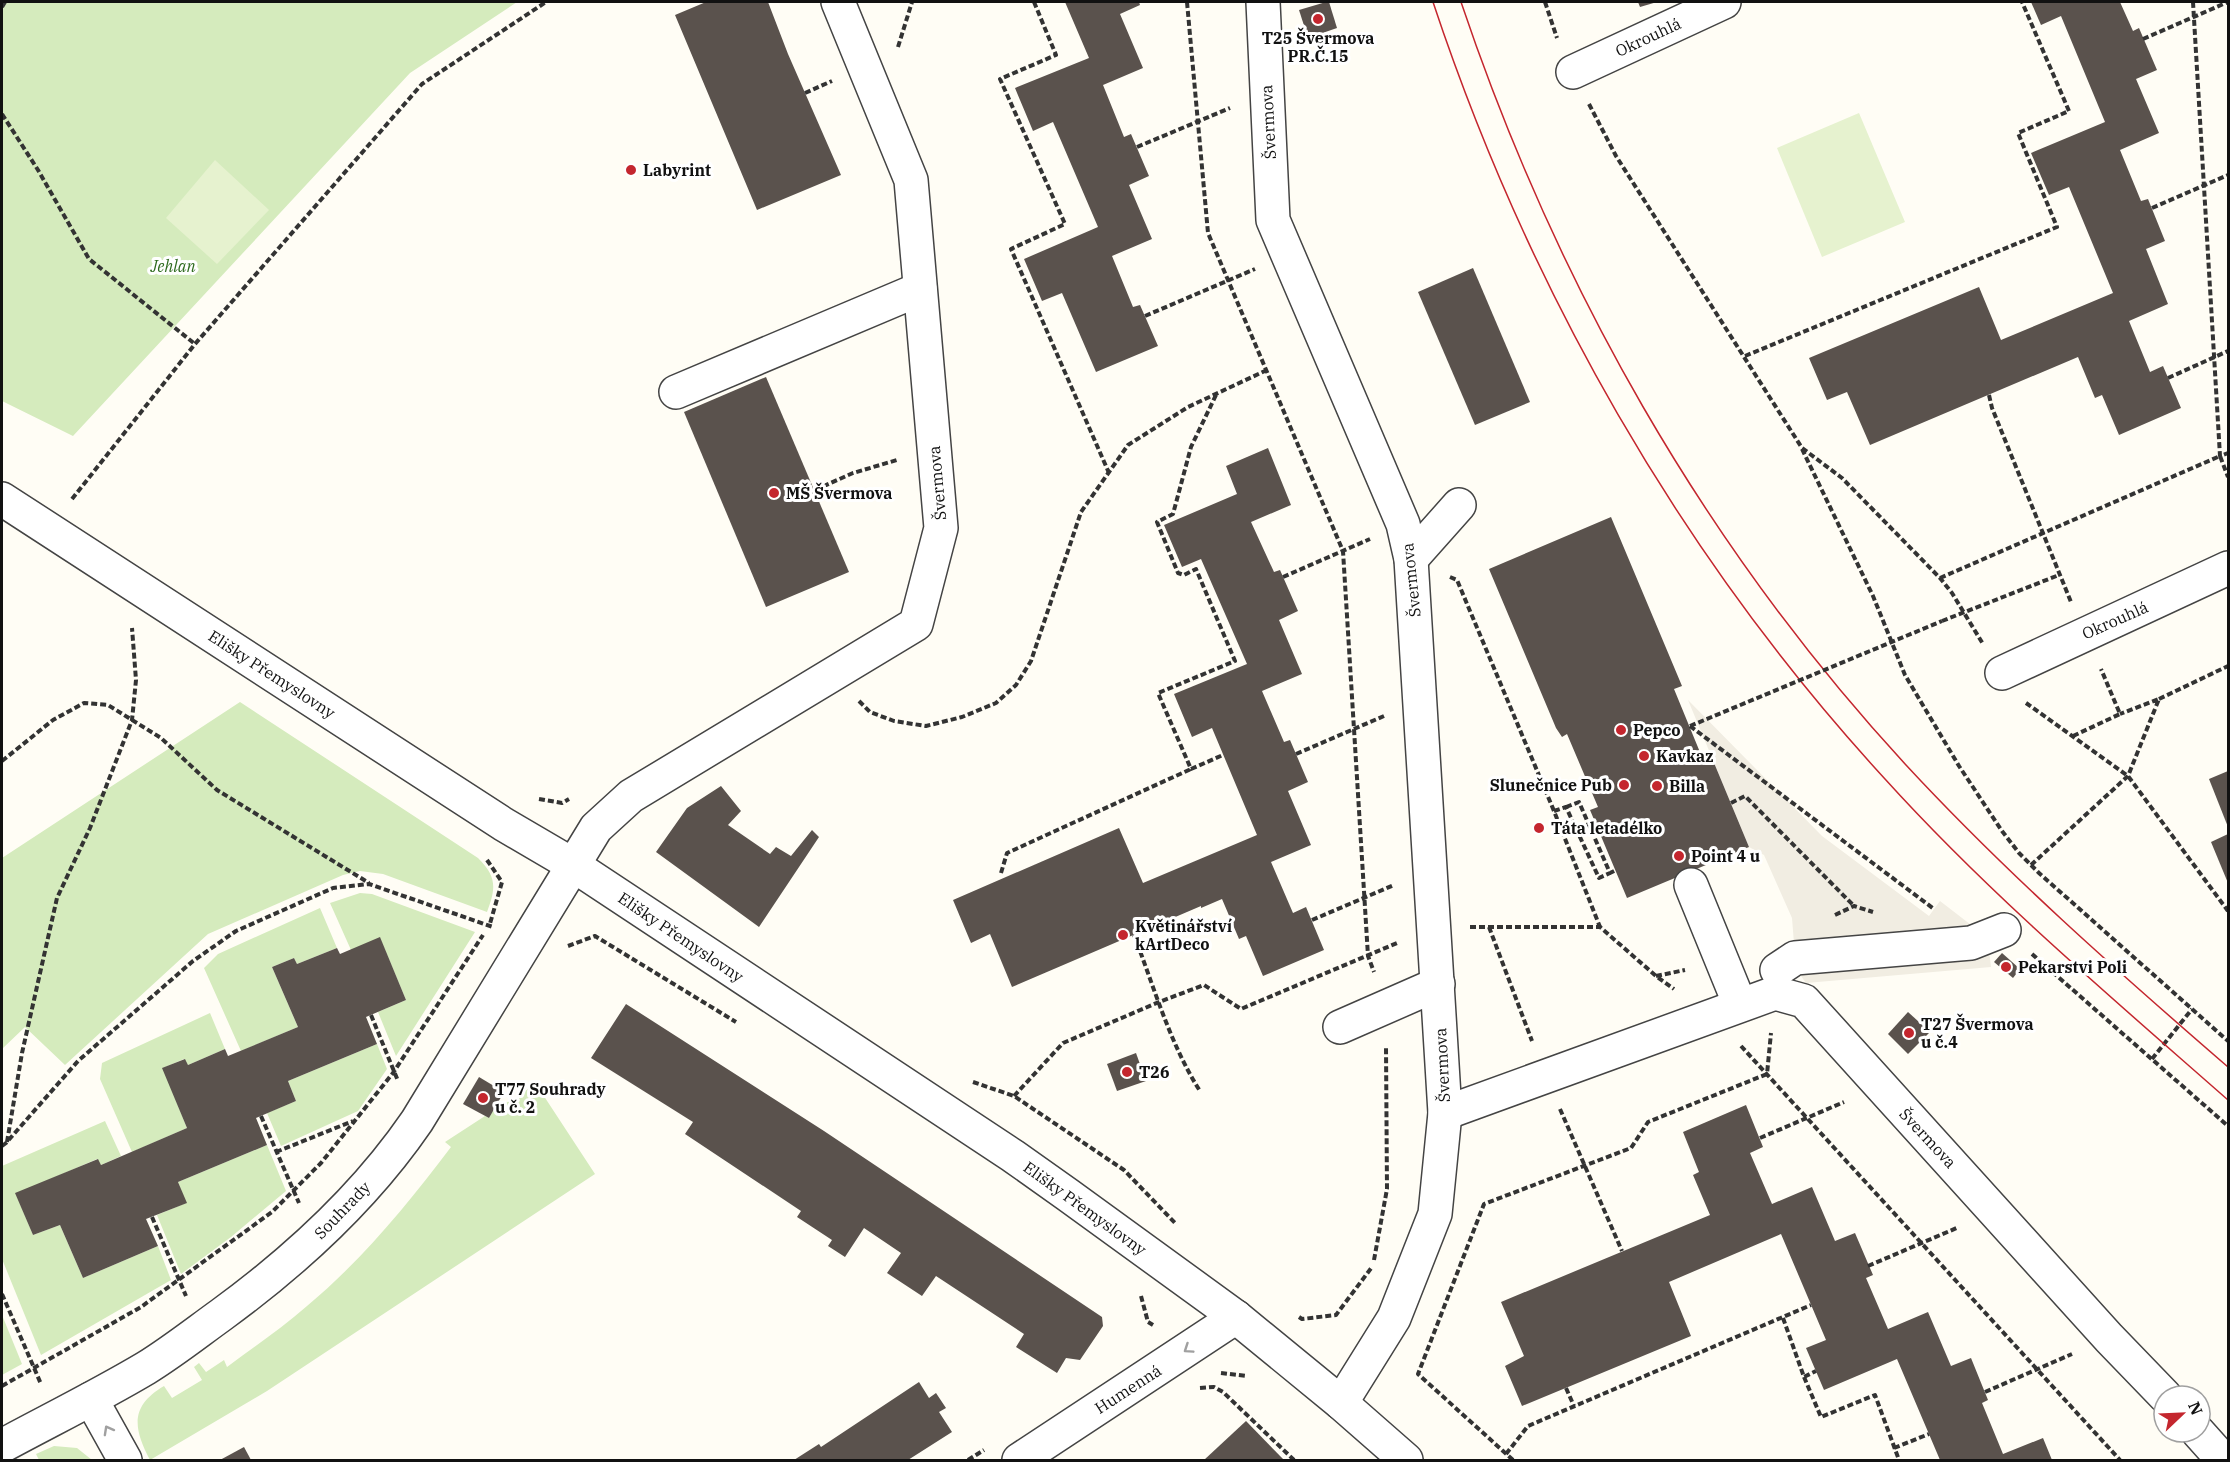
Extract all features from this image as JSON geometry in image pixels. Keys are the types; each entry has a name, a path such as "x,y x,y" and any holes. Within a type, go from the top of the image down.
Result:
{"street":[{"name":"Švermova","path":"573,865 596,828 631,796 916,624 941,528 910,180 838,2"},
{"name":"Švermova","path":"1263,2 1273,220 1403,524 1411,560 1438,984 1445,1113 1435,1214 1394,1318 1341,1403"},
{"name":"Okrouhlá","path":"1573,72 1724,2"},
{"path":"676,392 920,290"},
{"name":"Elišky Přemyslovny","path":"2,499 503,824 573,865 1013,1156 1236,1317 1341,1403 1406,1461"},
{"path":"1411,560 1459,505"},
{"name":"Okrouhlá","path":"2002,673 2229,568"},
{"name":"Souhrady","path":"2,1446 148,1366 266,1282 318,1236 396,1152 573,865"},
{"path":"1691,885 1726,1010"},
{"path":"1777,970 1795,958 1971,943 2004,930"},
{"path":"1340,1027 1438,984"},
{"name":"Švermova","path":"1445,1113 1775,993 1804,1001 2109,1338 2153,1384"},
{"name":"Humenná","path":"1019,1461 1236,1317"},
{"path":"91,1399 125,1461"},
{"path":"2208,1444 2223,1461"}],"path":[{"path":"2,7 5,2"},
{"path":"74,500 72,498 195,344 422,84 546,2"},
{"path":"1034,2 1056,55 1000,79 1065,224 1011,249 1109,472"},
{"path":"1187,2 1208,233 1343,551 1368,956 1386,1006 1387,1189 1373,1265 1336,1315 1302,1319 1293,1312"},
{"path":"1545,2 1551,25 1616,156 1802,448 1873,596 1905,675 1959,766 2019,853 2229,1041"},
{"path":"1745,356 2057,227 2018,133 2069,111 2022,2"},
{"path":"2193,2 2220,456 2229,477"},
{"path":"2143,39 2229,2"},
{"path":"805,93 841,78"},
{"path":"1137,147 1267,93"},
{"path":"2,114 90,259 195,344"},
{"path":"2152,208 2229,175"},
{"path":"1145,316 1287,255"},
{"path":"2168,378 2229,351"},
{"path":"831,675 870,712 894,721 926,726 962,717 996,703 1016,685 1031,661 1081,512 1128,445 1188,407 1267,370"},
{"path":"1191,769 1158,693 1235,661 1196,569 1184,575 1178,573 1157,522 1173,514 1191,447 1216,394"},
{"path":"1989,395 1992,408 2059,575 2120,714"},
{"path":"1802,448 1842,478 1940,578 2002,673 2025,702 2128,776 2229,911"},
{"path":"1940,578 2229,453"},
{"path":"815,490 854,473 898,460"},
{"path":"1283,578 1403,524"},
{"path":"1411,560 1457,580 1600,927 1656,976 1726,1010 1767,1074 2120,1461"},
{"path":"1935,909 1690,726 2059,575"},
{"path":"6,1143 22,1053 57,898 90,828 132,720 136,680 132,627"},
{"path":"2073,736 2229,666"},
{"path":"2031,865 2128,776 2159,699"},
{"path":"1296,754 1420,701"},
{"path":"2,761 53,720 84,703 108,705 161,738 217,790 369,884 489,925 547,959 567,946 595,936 744,1026"},
{"path":"1001,873 1006,853 1223,755"},
{"path":"1731,803 1745,796 1854,906"},
{"path":"531,798 562,804 573,798"},
{"path":"1554,811 1579,802 1610,873"},
{"path":"1566,807 1599,878 1616,870"},
{"path":"1312,920 1431,870"},
{"path":"2,1146 78,1061 193,961 236,930 333,888 369,884"},
{"path":"2,1386 141,1307 272,1212 321,1163 393,1073 489,925"},
{"path":"1184,1232 1124,1170 1014,1096 1063,1043 1204,985 1241,1009 1434,927 1600,927"},
{"path":"2004,930 2229,1126"},
{"path":"1134,935 1189,1073 1200,1091"},
{"path":"2152,1059 2192,1009"},
{"path":"371,1015 393,1073 417,1120"},
{"path":"1767,1074 1771,1027"},
{"path":"1513,1461 1418,1374 1484,1204 1631,1148 1648,1122 1767,1074"},
{"path":"1760,1138 1880,1086"},
{"path":"261,1116 293,1191"},
{"path":"276,1152 354,1120"},
{"path":"1869,1266 1996,1211"},
{"path":"152,1217 184,1291"},
{"path":"1140,1292 1148,1322 1153,1325"},
{"path":"2,1293 33,1369 58,1416"},
{"path":"1506,1454 1528,1426 1811,1305"},
{"path":"1783,1318 1821,1417 1875,1395 1899,1461"},
{"path":"1985,1392 2109,1338"},
{"path":"1804,1377 1816,1371"},
{"path":"1214,1380 1214,1387 1232,1398 1294,1461"},
{"path":"1566,1388 1574,1406"},
{"path":"1894,1448 1929,1434"}],"green space":[{"name":"Jehlan","path":"2,2 517,2 410,73 73,436 2,401"},
{"path":"1859,113 1905,222 1822,257 1777,148"},
{"path":"215,160 269,210 217,264 166,218"},
{"path":"240,702 478,858 489,871 493,883 487,912 383,874 360,871 343,875 208,934 65,1065 25,1027 2,1049 2,858"},
{"path":"360,893 372,894 475,932 396,1056 378,1012 406,1000 380,938 351,950 330,903"},
{"path":"320,908 337,948 297,964 294,958 272,967 298,1027 241,1051 204,968 218,954"},
{"path":"210,1013 225,1049 188,1065 184,1059 163,1068 187,1128 132,1152 100,1079 102,1063"},
{"path":"377,1044 387,1069 358,1111 281,1146 267,1113 296,1101 288,1081"},
{"path":"536,1084 595,1174 267,1391 150,1460 140,1438 138,1418 145,1402 153,1394 164,1386 172,1398 202,1380 194,1367 199,1363 206,1372 224,1360 227,1367 288,1322 347,1270 384,1231 451,1147 445,1142 485,1116 489,1118 492,1112"},
{"path":"105,1121 121,1156 101,1165 97,1159 16,1194 33,1235 60,1225 83,1278 158,1246 171,1280 41,1355 2,1259 2,1166"},
{"path":"267,1145 286,1191 231,1237 181,1274 157,1215 186,1203 178,1182"},
{"path":"2,1315 22,1364 2,1375"},
{"path":"54,1446 77,1448 92,1460 39,1460 36,1454"}],"shaded area":[{"path":"1688,700 1822,836 1929,916 1940,901 1975,928 1989,950 1991,967 1806,983 1796,969 1792,918 1764,855 1749,847"}],"building":[{"path":"706,2 768,2 841,175 757,210 675,15"},
{"path":"1065,2 1139,2 1140,5 1120,14 1143,68 1103,85 1124,137 1131,134 1149,176 1129,185 1152,239 1112,256 1133,307 1140,305 1158,346 1096,372 1062,293 1042,301 1024,259 1098,227 1053,122 1033,131 1015,88 1089,58"},
{"name":"T25 Švermova PR.Č.15","path":"1329,2 1337,28 1308,38 1299,10"},
{"path":"1638,2 1657,2 1640,7"},
{"path":"2031,2 2120,2 2133,31 2139,28 2157,70 2136,79 2159,133 2120,150 2141,201 2148,199 2165,241 2146,249 2168,304 2129,321 2150,372 2163,366 2181,408 2119,435 2102,395 2095,398 2078,357 1870,445 1847,392 1827,400 1809,358 1979,287 2001,340 2113,293 2069,187 2049,195 2031,153 2105,122 2061,16 2041,25"},
{"path":"1473,268 1530,402 1475,425 1418,292"},
{"path":"766,377 849,572 766,607 684,412"},
{"path":"1268,448 1291,505 1251,522 1274,572 1280,570 1298,611 1279,620 1302,674 1262,691 1284,742 1290,740 1308,782 1288,791 1311,845 1271,862 1293,913 1306,907 1324,950 1263,976 1246,936 1239,939 1222,899 1012,987 990,934 971,943 953,900 1119,828 1143,883 1257,835 1212,728 1192,737 1174,694 1247,664 1201,559 1182,567 1164,525 1237,494 1226,466"},
{"path":"1611,517 1682,686 1674,689 1704,762 1712,758 1749,847 1627,898 1590,810 1598,807 1567,734 1562,737 1556,728 1489,569"},
{"path":"2228,771 2228,827 2209,779"},
{"path":"721,786 741,811 728,825 770,854 776,847 791,856 812,830 819,837 759,927 656,852 687,808"},
{"path":"2228,834 2228,883 2211,842"},
{"path":"380,937 406,1000 366,1017 377,1044 288,1081 296,1101 256,1118 267,1145 178,1182 187,1203 146,1219 158,1246 83,1278 60,1225 33,1235 15,1193 98,1159 101,1165 187,1128 162,1068 185,1059 188,1065 225,1049 228,1056 298,1027 272,967 294,958 297,964 337,948 340,954"},
{"path":"2002,953 2020,969 2013,978 1994,962"},
{"path":"626,1004 824,1131 1102,1317 1103,1326 1080,1360 1066,1358 1057,1373 1016,1347 1024,1334 936,1276 922,1296 887,1273 901,1253 864,1228 845,1257 828,1246 832,1240 797,1217 801,1211 685,1134 693,1122 591,1058"},
{"name":"T27 Švermova u č.4","path":"1908,1012 1930,1032 1908,1054 1888,1034"},
{"name":"T26","path":"1136,1053 1146,1081 1117,1091 1107,1064"},
{"name":"T77 Souhrady u č. 2","path":"479,1077 504,1092 489,1118 463,1104"},
{"path":"1746,1105 1763,1147 1750,1153 1772,1204 1812,1187 1835,1241 1855,1233 1873,1275 1866,1278 1888,1329 1928,1312 1951,1366 1971,1358 1988,1400 1982,1403 2003,1454 2043,1438 2052,1460 1940,1460 1897,1359 1824,1390 1806,1348 1826,1340 1781,1234 1669,1282 1691,1336 1522,1406 1505,1366 1524,1356 1501,1302 1710,1215 1693,1175 1699,1172 1683,1132"},
{"path":"919,1382 929,1398 936,1393 946,1408 939,1412 952,1432 908,1460 794,1460 819,1444 821,1447"},
{"path":"1246,1421 1284,1460 1204,1460"},
{"path":"244,1447 251,1460 220,1460"}],"tram line":[{"path":"1433,2 1471,108 1515,213 1564,315 1618,414 1677,511 1741,604 1811,693 1885,779 1966,864 2096,984 2228,1100"},
{"path":"1461,2 1499,107 1542,209 1590,309 1643,407 1701,501 1764,593 1832,681 1944,805 2063,920 2228,1067"}],"place":[{"name":"T25 Švermova PR.Č.15","path":"1318,19"},
{"name":"Labyrint","path":"631,170"},
{"name":"MŠ Švermova","path":"774,493"},
{"name":"Pepco","path":"1621,730"},
{"name":"Kavkaz","path":"1644,756"},
{"name":"Slunečnice Pub","path":"1624,785"},
{"name":"Billa","path":"1657,786"},
{"name":"Táta letadélko","path":"1539,828"},
{"name":"Point 4 u","path":"1679,856"},
{"name":"Květinářství kArtDeco","path":"1123,935"},
{"name":"Pekarstvi Poli","path":"2006,967"},
{"name":"T27 Švermova u č.4","path":"1909,1033"},
{"name":"T26","path":"1127,1072"},
{"name":"T77 Souhrady u č. 2","path":"483,1098"}]}
